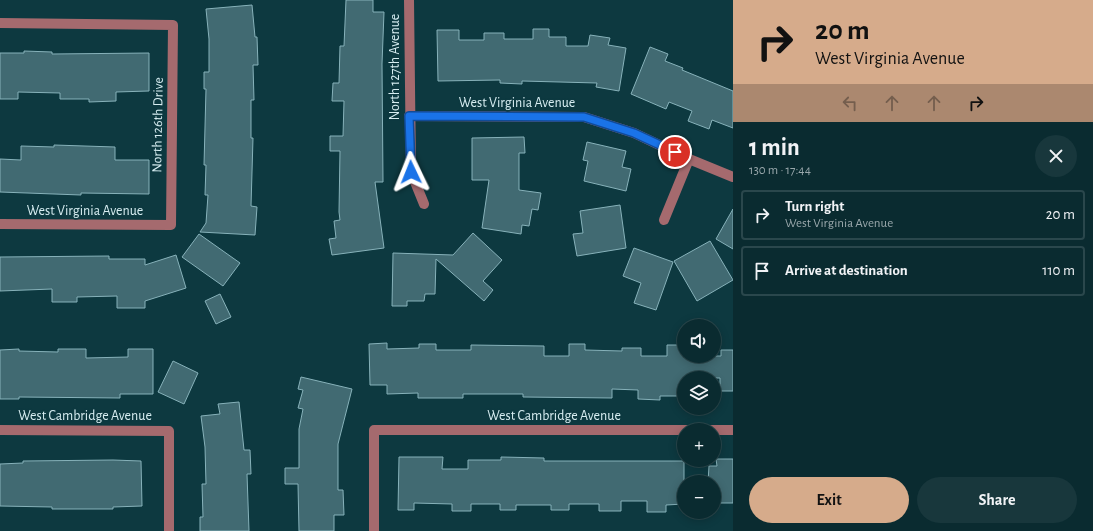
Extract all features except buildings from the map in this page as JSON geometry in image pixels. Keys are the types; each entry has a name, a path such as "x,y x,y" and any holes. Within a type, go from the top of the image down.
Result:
{"street":[{"name":"North 127th Avenue","path":"409,0 409,116 411,172 424,204"},
{"name":"North 126th Drive","path":"0,23 173,25 171,226"},
{"name":"West Virginia Avenue","path":"409,116 584,117 634,133 688,159 733,177"},
{"path":"664,220 688,159"},
{"name":"West Virginia Avenue","path":"0,224 171,226"},
{"name":"West Cambridge Avenue","path":"0,430 169,431 169,531"},
{"name":"West Cambridge Avenue","path":"374,531 374,430 733,430"}],"route":[{"path":"411,172 409,116 584,117 634,133 675,152"}]}
